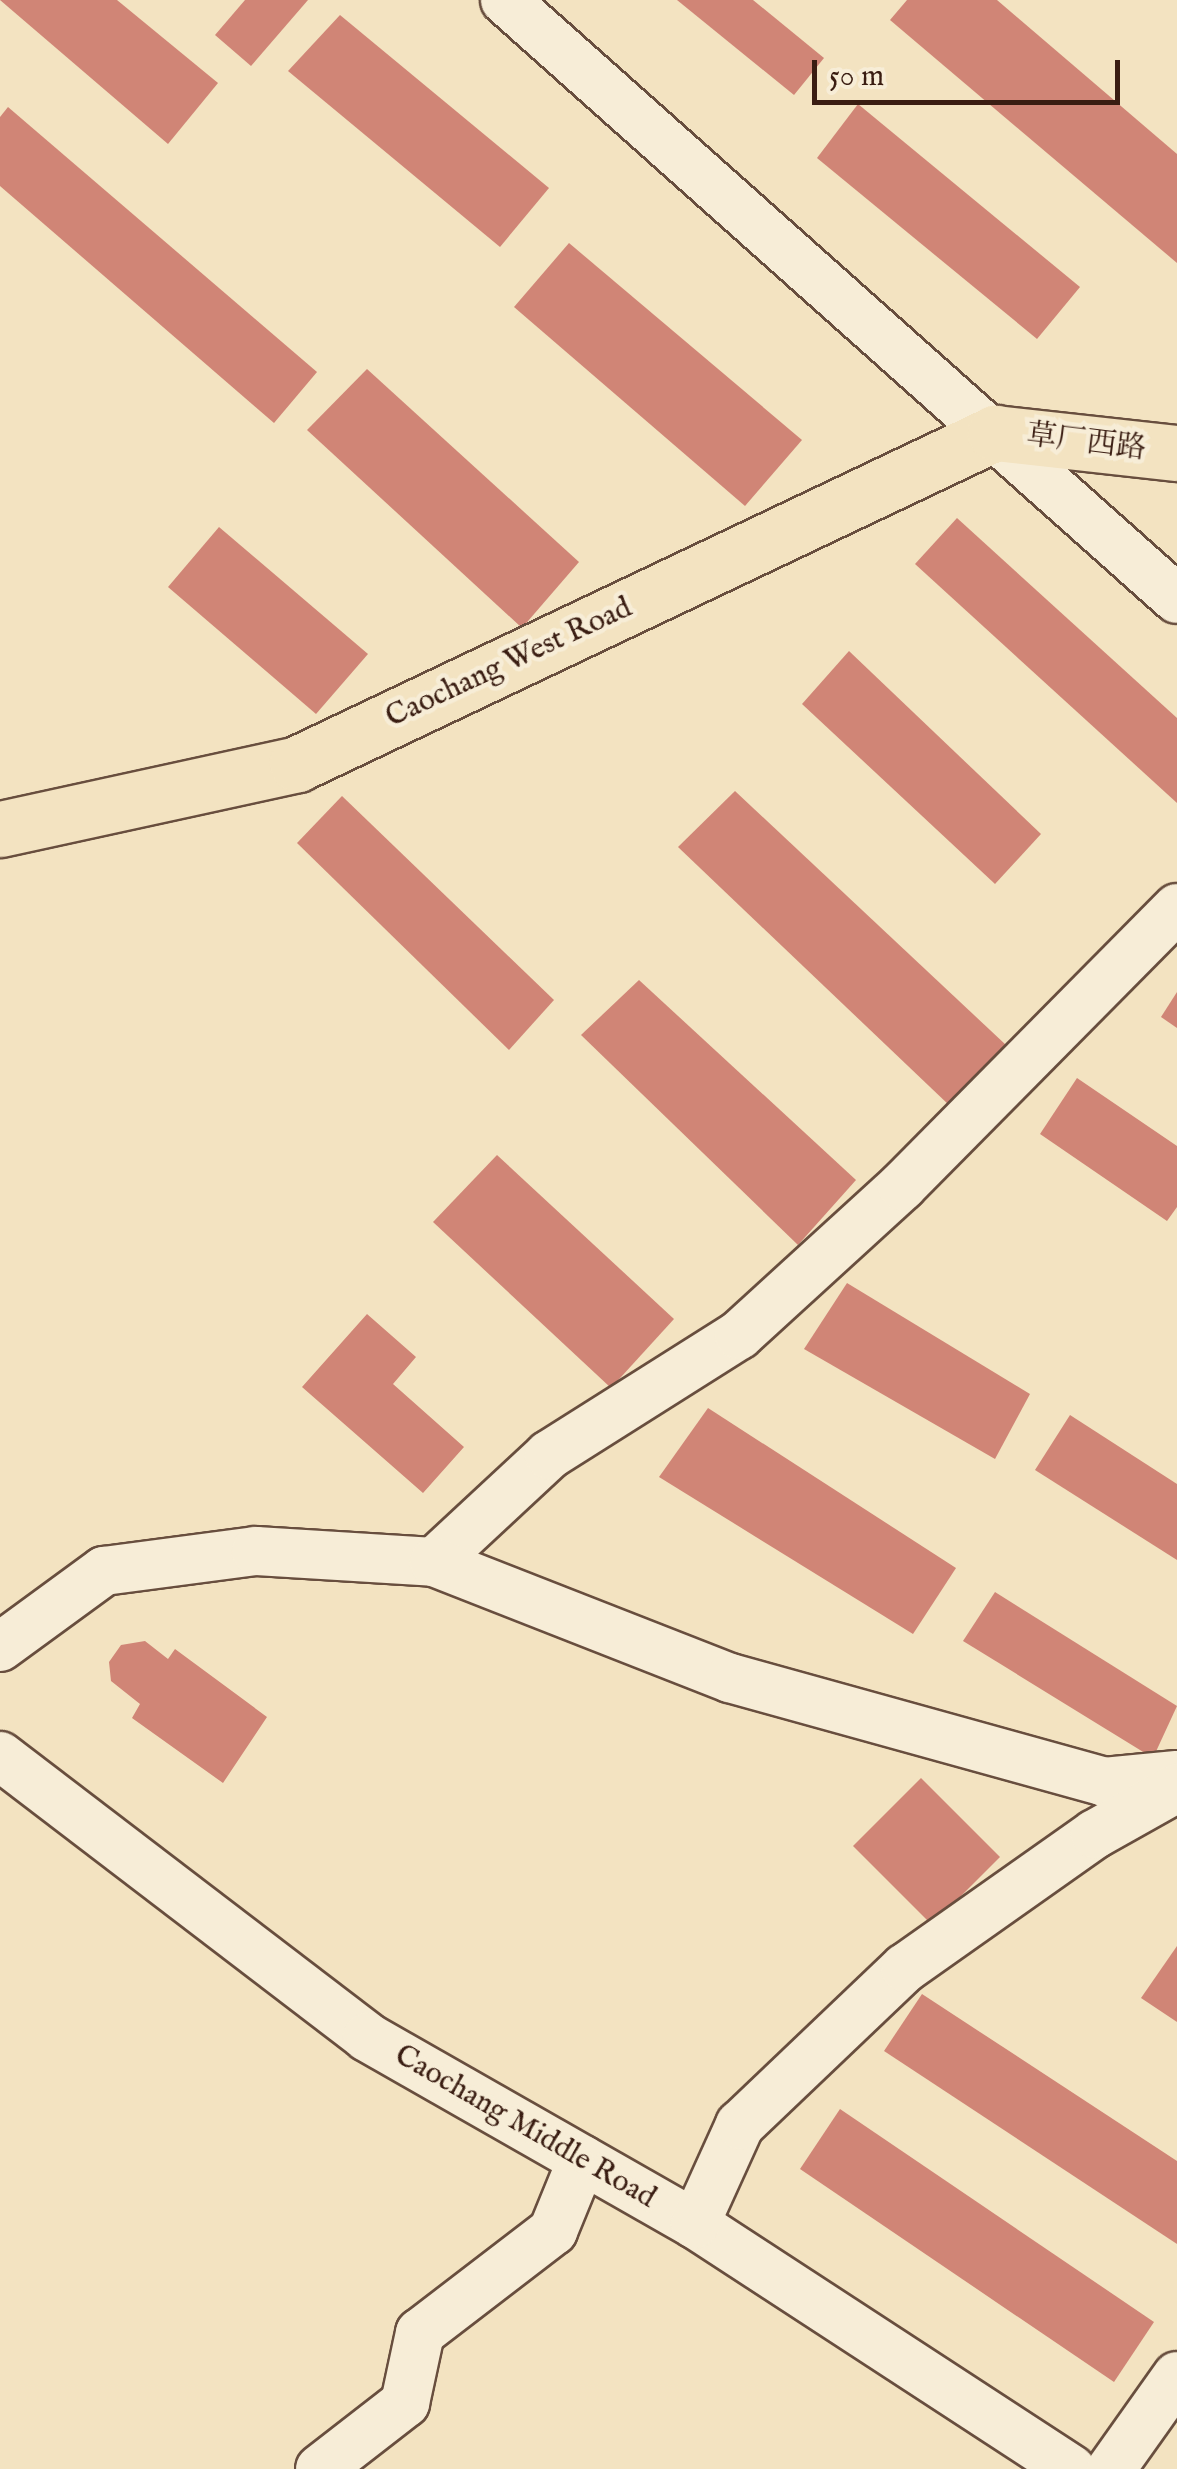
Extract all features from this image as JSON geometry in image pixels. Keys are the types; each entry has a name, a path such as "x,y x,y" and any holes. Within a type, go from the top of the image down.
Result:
{"main road":[{"name":"草厂西路","path":"995,432 1177,454"},
{"name":"Caochang West Road","path":"0,830 297,764 995,432"}],"street":[{"path":"505,0 995,432 1177,599"},
{"path":"434,1562 549,1455 739,1335 902,1186 1177,908"},
{"path":"0,1647 104,1572 256,1551 434,1562 730,1678 1104,1782 1177,1775"},
{"name":"Caochang Middle Road","path":"0,1756 366,2037 695,2224 1071,2469"},
{"path":"695,2224 740,2125 906,1968 1096,1834 1177,1788"},
{"path":"320,2469 404,2404 420,2333 553,2231 582,2160"},
{"path":"1110,2469 1177,2376"}],"building":[{"path":"0,0 117,0 218,83 168,144"},
{"path":"245,0 308,0 251,66 215,35"},
{"path":"677,0 753,0 824,58 794,95"},
{"path":"907,0 997,0 1177,154 1177,263 890,20"},
{"path":"340,15 549,188 500,247 288,71"},
{"path":"858,104 1080,287 1037,339 817,158"},
{"path":"8,107 317,372 274,423 0,186 0,117"},
{"path":"569,243 802,440 745,506 514,307"},
{"path":"367,369 579,562 522,628 307,430"},
{"path":"957,518 1177,718 1177,803 915,564"},
{"path":"219,527 368,654 316,714 168,587"},
{"path":"849,651 1041,834 995,884 802,704"},
{"path":"735,791 1006,1045 950,1106 678,847"},
{"path":"342,796 554,1000 509,1050 297,843"},
{"path":"639,980 856,1180 798,1245 581,1035"},
{"path":"1177,992 1177,1028 1161,1017"},
{"path":"1077,1078 1177,1146 1177,1207 1167,1221 1040,1134"},
{"path":"497,1155 674,1319 611,1388 433,1222"},
{"path":"847,1283 1030,1394 995,1459 804,1349"},
{"path":"367,1314 416,1357 393,1384 464,1447 423,1493 302,1387"},
{"path":"708,1408 956,1568 913,1634 659,1477"},
{"path":"1070,1415 1177,1484 1177,1560 1035,1470"},
{"path":"995,1592 1177,1706 1153,1758 963,1641"},
{"path":"145,1641 168,1659 175,1649 267,1717 223,1783 132,1718 140,1704 111,1681 109,1662 121,1645"},
{"path":"921,1778 1000,1857 932,1925 853,1846"},
{"path":"1177,1946 1177,2022 1141,1998"},
{"path":"922,1994 1177,2161 1177,2244 884,2051"},
{"path":"840,2109 1154,2322 1114,2382 800,2169"}]}
